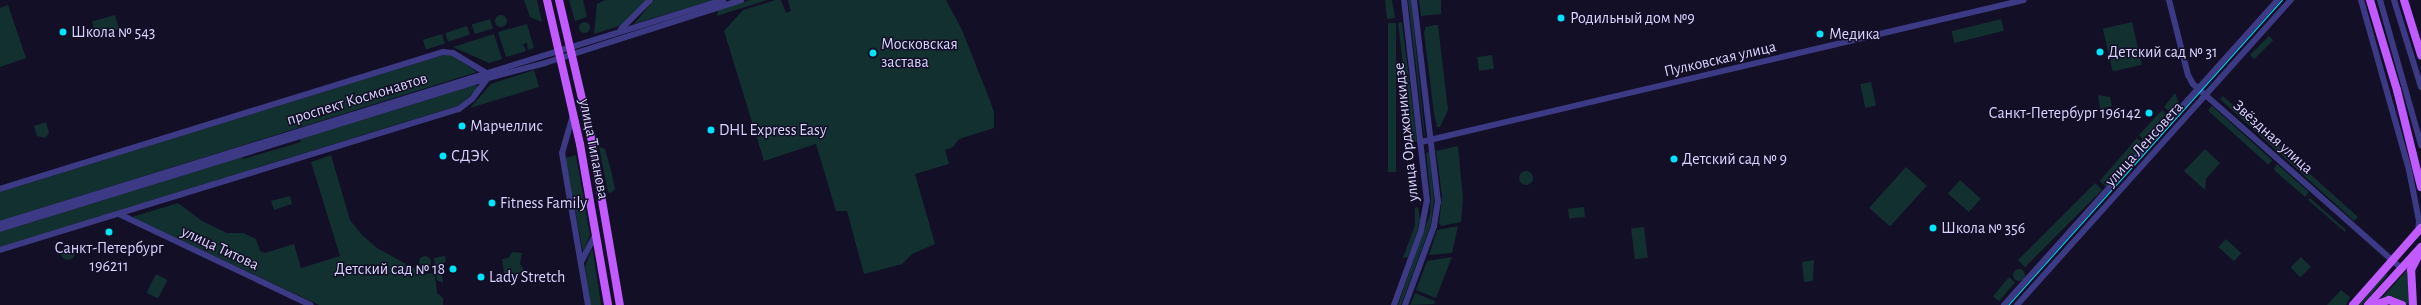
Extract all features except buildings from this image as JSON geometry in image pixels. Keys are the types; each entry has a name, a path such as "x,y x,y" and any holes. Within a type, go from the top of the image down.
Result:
{"main road":[{"name":"улица Типанова","path":"546,0 573,113 608,305"},
{"name":"улица Типанова","path":"559,0 572,50 602,198 620,305"},
{"path":"2370,0 2399,97 2421,187"},
{"path":"2404,0 2421,55"},
{"path":"2353,305 2419,230"},
{"path":"2368,305 2421,248"},
{"path":"2414,305 2411,270 2421,248"},
{"path":"2374,305 2389,300 2402,305"}],"street":[{"path":"620,30 650,0"},
{"name":"проспект Космонавтов","path":"572,50 620,30 723,0"},
{"name":"проспект Космонавтов","path":"0,224 487,75 741,0"},
{"name":"улица Орджоникидзе","path":"1394,305 1418,242 1427,208 1421,142 1404,0"},
{"name":"улица Орджоникидзе","path":"1405,305 1436,220 1438,197 1414,0"},
{"name":"Пулковская улица","path":"1421,142 1431,141 2024,0"},
{"name":"Звёздная улица","path":"2169,0 2188,75 2199,88 2401,268"},
{"name":"улица Ленсовета","path":"2004,305 2278,0"},
{"name":"улица Ленсовета","path":"2017,305 2291,0"},
{"path":"2361,0 2408,165 2420,221 2419,230"},
{"path":"2380,0 2421,145"},
{"path":"2394,0 2421,87"},
{"path":"0,189 443,52 453,53 487,75 472,99 459,109 0,250"},
{"name":"проспект Космонавтов","path":"0,229 487,75"},
{"path":"573,113 562,153 588,305"},
{"name":"улица Титова","path":"119,214 312,305"},
{"path":"581,262 596,234"}],"green space":[{"path":"524,0 537,0 542,22 530,17"},
{"path":"569,0 583,0 587,17 575,21"},
{"path":"605,0 646,0 622,25 594,34 597,4"},
{"path":"654,0 713,0 634,24"},
{"path":"750,0 767,0 717,16 718,10"},
{"path":"776,0 781,0 786,13 791,11 788,0 946,0 962,30 994,112 994,128 959,139 953,147 945,150 949,164 915,174 935,244 912,254 902,264 864,274 847,211 836,211 816,144 764,161 724,31 743,10"},
{"path":"1385,0 1392,0 1395,18 1387,19"},
{"path":"1408,0 1411,0 1425,137 1424,135"},
{"path":"1419,0 1441,0 1441,14 1421,16"},
{"path":"8,5 26,58 0,67 0,8"},
{"path":"115,15 119,29 96,36 92,22"},
{"path":"503,15 506,16 506,26 499,27 496,26 495,19 496,16"},
{"path":"490,19 493,29 475,34 472,25"},
{"path":"2001,19 2004,31 1954,43 1952,31"},
{"path":"584,21 588,23 590,27 588,31 584,33 580,31 578,27 580,23"},
{"path":"1402,22 1417,142 1412,142 1398,23"},
{"path":"2132,22 2142,65 2113,72 2103,29"},
{"path":"1388,23 1396,23 1396,172 1388,172"},
{"path":"527,24 534,48 528,50 527,43 523,44 526,51 506,57 498,32"},
{"path":"1438,25 1448,110 1440,127 1437,127 1434,113 1424,32 1426,27"},
{"path":"467,26 470,35 448,42 445,33"},
{"path":"442,34 445,44 426,49 423,40"},
{"path":"494,34 502,59 489,63 453,47"},
{"path":"2269,36 2273,40 2254,59 2250,55"},
{"path":"443,55 453,56 477,72 0,221 0,192"},
{"path":"1492,55 1494,69 1479,71 1477,57"},
{"path":"534,70 539,87 470,108 491,84"},
{"path":"1871,82 1876,105 1865,108 1860,84"},
{"path":"475,85 479,87 460,105 0,247 0,232 242,157 243,159 301,142 300,139"},
{"path":"2175,93 2179,103 2171,113 2164,107"},
{"path":"2098,95 2110,97 2112,106 2100,109"},
{"path":"2223,96 2358,217 2354,221 2220,99"},
{"path":"2212,106 2272,160 2268,165 2208,110"},
{"path":"2162,110 2166,114 2143,140 2139,135"},
{"path":"46,122 49,133 45,138 37,136 34,126"},
{"path":"2137,138 2144,144 2106,187 2100,181"},
{"path":"1458,146 1463,198 1461,222 1441,226 1439,223 1442,196 1436,151"},
{"path":"599,147 605,149 612,174 615,189 611,193 608,192"},
{"path":"2205,149 2220,163 2206,179 2205,190 2184,171"},
{"path":"1429,152 1434,199 1431,224 1401,305 1398,305 1430,214 1431,199 1426,153"},
{"path":"331,155 350,220 362,235 377,248 424,274 435,273 437,293 443,298 443,305 319,305 132,217 178,203 202,221 227,233 243,233 256,239 260,251 265,253 294,244 301,268 340,256 311,162"},
{"path":"576,155 590,235 583,252 565,158"},
{"path":"2277,164 2309,192 2305,197 2275,171 2274,168"},
{"path":"1906,167 1927,186 1890,227 1869,208"},
{"path":"1526,171 1531,173 1533,178 1531,183 1526,185 1521,183 1519,178 1521,173"},
{"path":"1960,180 1981,199 1969,212 1948,193"},
{"path":"2095,183 2102,190 2025,267 2018,260"},
{"path":"290,196 292,204 274,210 271,201"},
{"path":"2310,198 2346,230 2345,232 2308,200"},
{"path":"1418,207 1420,220 1417,232 1408,257 1403,258 1415,225 1415,208"},
{"path":"1584,207 1585,217 1569,219 1568,209"},
{"path":"1458,226 1452,253 1429,255 1437,230"},
{"path":"1644,227 1648,258 1635,259 1631,229"},
{"path":"2226,239 2241,253 2234,261 2218,247"},
{"path":"65,246 71,246 75,250 75,256 71,260 65,260 61,256 61,250"},
{"path":"592,249 601,305 590,305 585,266"},
{"path":"512,252 522,253 520,264 525,272 516,276 513,273 504,273 502,259 508,258"},
{"path":"425,256 429,258 431,262 429,266 425,268 421,266 419,262 421,258"},
{"path":"445,256 446,261 441,266 443,283 437,280 434,258"},
{"path":"1452,257 1436,298 1416,290 1427,261"},
{"path":"2301,257 2311,267 2300,278 2290,268"},
{"path":"1814,260 1813,281 1804,282 1802,262"},
{"path":"2017,269 2021,269 2025,275 2021,281 2017,281 2013,277 2013,273"},
{"path":"2406,271 2410,305 2381,299"},
{"path":"156,274 168,280 158,299 146,293"},
{"path":"2386,274 2388,275 2362,305 2358,305"},
{"path":"2009,277 2015,282 1999,301 1993,296"},
{"path":"2341,290 2350,297 2346,305 2327,305"},
{"path":"1415,293 1435,301 1434,304 1410,305"}],"tram line":[{"path":"2008,305 2282,0"}],"place":[{"name":"Родильный дом №9","path":"1561,18"},
{"name":"Школа № 543","path":"63,32"},
{"name":"Медика","path":"1820,34"},
{"name":"Детский сад № 31","path":"2100,52"},
{"name":"Московская застава","path":"873,53"},
{"name":"Санкт-Петербург 196142","path":"2149,113"},
{"name":"Марчеллис","path":"462,126"},
{"name":"DHL Express Easy","path":"711,130"},
{"name":"СДЭК","path":"443,156"},
{"name":"Детский сад № 9","path":"1674,159"},
{"name":"Fitness Family","path":"492,203"},
{"name":"Школа № 356","path":"1933,228"},
{"name":"Санкт-Петербург 196211","path":"109,232"},
{"name":"Детский сад № 18","path":"453,269"},
{"name":"Lady Stretch","path":"481,277"}]}
